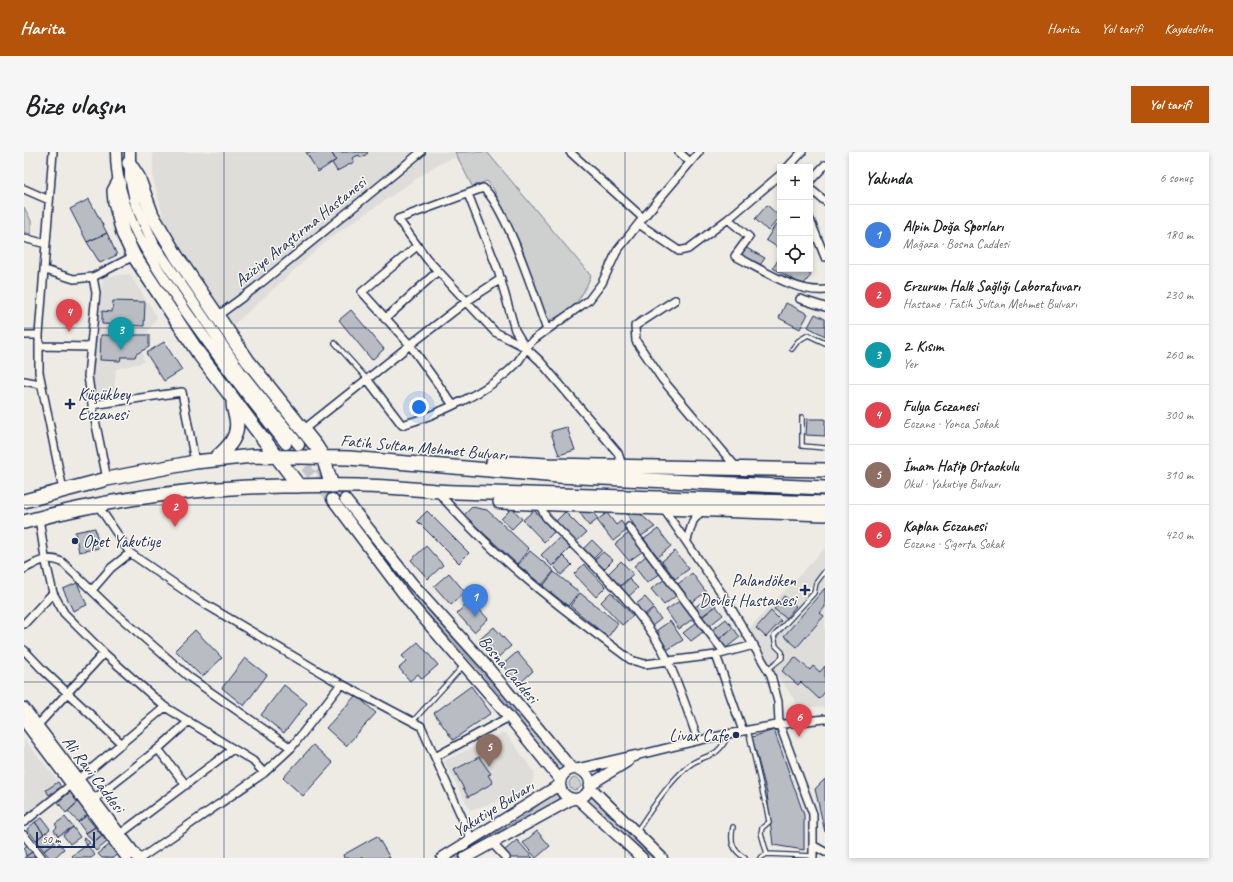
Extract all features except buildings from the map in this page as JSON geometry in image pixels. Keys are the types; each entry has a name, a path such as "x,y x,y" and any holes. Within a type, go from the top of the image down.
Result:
{"highway":[{"path":"130,157 147,202 160,229 216,317 263,381 323,457 332,486"},
{"path":"119,182 114,191 118,214 123,233 134,256 199,354 299,486"},
{"path":"214,460 228,447 236,434 237,427 233,399"},
{"name":"Fatih Sultan Mehmet Bulvarı","path":"24,501 107,479 196,462 254,456 369,459 558,476 825,488"},
{"path":"467,468 493,462 547,465 622,465 825,470"},
{"path":"24,522 97,504 139,496 204,488 266,485 361,486 439,491 825,503"},
{"path":"439,491 493,502 825,514"}],"main road":[{"path":"116,152 119,182 128,217 150,258 228,372 286,444"},
{"path":"130,157 130,177 136,205 154,245 242,374 299,445"},
{"path":"332,499 411,604 509,716 560,783 564,794 575,799 642,858"},
{"name":"Bosna Caddesi","path":"345,499 412,583 576,769"},
{"name":"Ali Ravi Caddesi","path":"24,708 127,858"},
{"name":"Ali Ravi Caddesi","path":"24,721 74,782 93,800 139,858"},
{"path":"560,783 564,773 635,756"},
{"path":"575,799 586,795 590,786 635,756"},
{"path":"576,769 588,775 590,786 662,858"},
{"name":"Yakutiye Bulvarı","path":"442,858 560,783"},
{"name":"Yakutiye Bulvarı","path":"465,858 575,799"}],"street":[{"path":"53,152 39,336 40,384 64,490"},
{"name":"Aziziye Araştırma Hastanesi","path":"216,317 255,288 421,152"},
{"path":"570,152 641,221 679,251 688,249 777,180"},
{"path":"679,152 690,162"},
{"path":"367,379 402,425 429,417 482,389 511,369 521,357 525,347 589,300 602,283 617,251 699,152"},
{"path":"791,164 802,152"},
{"path":"813,178 825,165"},
{"path":"547,330 514,242 490,194 483,188 398,219 417,246 438,271 495,332 525,347 540,361 618,453 622,465"},
{"path":"24,189 50,200"},
{"path":"813,191 825,201"},
{"path":"468,194 501,279 515,330 525,347"},
{"path":"728,219 749,237 735,256 800,288 816,291 825,290"},
{"path":"813,227 825,257"},
{"path":"24,238 46,244"},
{"path":"417,246 362,292 410,345 453,405"},
{"path":"45,270 74,279 93,277 134,256"},
{"path":"385,319 438,271"},
{"path":"93,277 96,293 88,376 92,405 107,479"},
{"path":"303,430 410,345 467,302 501,279"},
{"path":"800,299 825,307"},
{"path":"675,300 635,326 636,341 662,379 736,468"},
{"path":"24,335 39,336"},
{"path":"39,346 91,347"},
{"path":"24,381 40,384"},
{"path":"92,405 182,392 196,462"},
{"path":"439,491 493,550 520,574 631,660 645,664 667,660 716,655 754,645"},
{"path":"97,504 130,553 198,600 342,684 421,726 472,840"},
{"path":"539,504 546,517 638,614 667,660 698,740"},
{"path":"662,507 686,540 768,669 775,689 779,723 812,814 814,846 813,857"},
{"path":"686,540 693,521 703,509"},
{"path":"39,518 45,558 53,593 64,613 104,653 165,706 253,761 264,773"},
{"path":"629,527 724,652"},
{"path":"92,590 111,568 130,553"},
{"path":"24,569 45,558 62,562 111,609 189,677 291,748"},
{"path":"24,624 53,593"},
{"path":"24,650 68,694 122,744"},
{"path":"37,726 68,694 104,653"},
{"path":"716,655 746,731"},
{"path":"139,858 264,773 291,748 342,684"},
{"path":"24,822 122,744 165,706"},
{"path":"436,757 509,716"},
{"path":"635,756 698,740 779,723 825,719"},
{"path":"93,800 158,749 189,721"},
{"path":"158,749 186,785"},
{"path":"120,834 233,749"},
{"path":"24,835 42,858"},
{"path":"492,843 506,858"},
{"path":"814,846 825,852"}],"lane":[{"path":"792,349 798,341 808,335 825,343"},
{"path":"335,343 367,379"},
{"path":"802,417 802,446 825,448"},
{"path":"768,669 782,658 782,652 776,646 774,636 814,593 816,583 825,571"},
{"path":"413,721 465,665"},
{"path":"746,731 769,822 762,828 761,833 767,854"},
{"path":"636,833 655,804 682,772 687,767 714,754 724,746 729,734"},
{"path":"733,827 731,839 733,847 745,858"},
{"path":"760,858 767,854 813,857"}],"shaded area":[{"path":"153,152 468,152 435,166 330,238 230,328 167,229 153,179"},
{"path":"455,152 487,152 591,276 583,293 570,309 548,321 520,243 493,188 487,181 472,186"},
{"path":"24,207 31,221 31,234 24,232"},
{"path":"130,274 157,317 141,342 144,362 116,369 114,397 90,394 103,277"},
{"path":"344,505 418,599 566,766 558,771 519,718 479,670 417,602"},
{"name":"Palandöken Devlet Hastanesi","path":"825,548 825,708 798,705 747,631"},
{"path":"505,732 535,773 529,792 470,810 444,761"},
{"path":"24,739 63,787 24,814"},
{"path":"573,778 577,778 581,784 577,790 573,790 569,786 569,782"},
{"path":"555,792 561,801 459,858 453,858 523,817"},
{"path":"593,796 656,858 652,858 587,801"}],"tunnel":[{"path":"286,444 332,499"},
{"path":"299,445 345,499"}],"place":[{"name":"Fulya Eczanesi","path":"69,332"},
{"name":"2. Kısım","path":"121,350"},
{"name":"Küçükbey Eczanesi","path":"70,404"},
{"name":"Erzurum Halk Sağlığı Laboratuvarı","path":"175,527"},
{"name":"Opet Yakutiye","path":"75,541"},
{"name":"Palandöken Devlet Hastanesi","path":"805,590"},
{"name":"Alpin Doğa Sporları","path":"475,617"},
{"name":"Livax Cafe","path":"736,735"},
{"name":"Kaplan Eczanesi","path":"799,737"},
{"name":"İmam Hatip Ortaokulu","path":"489,767"}]}
